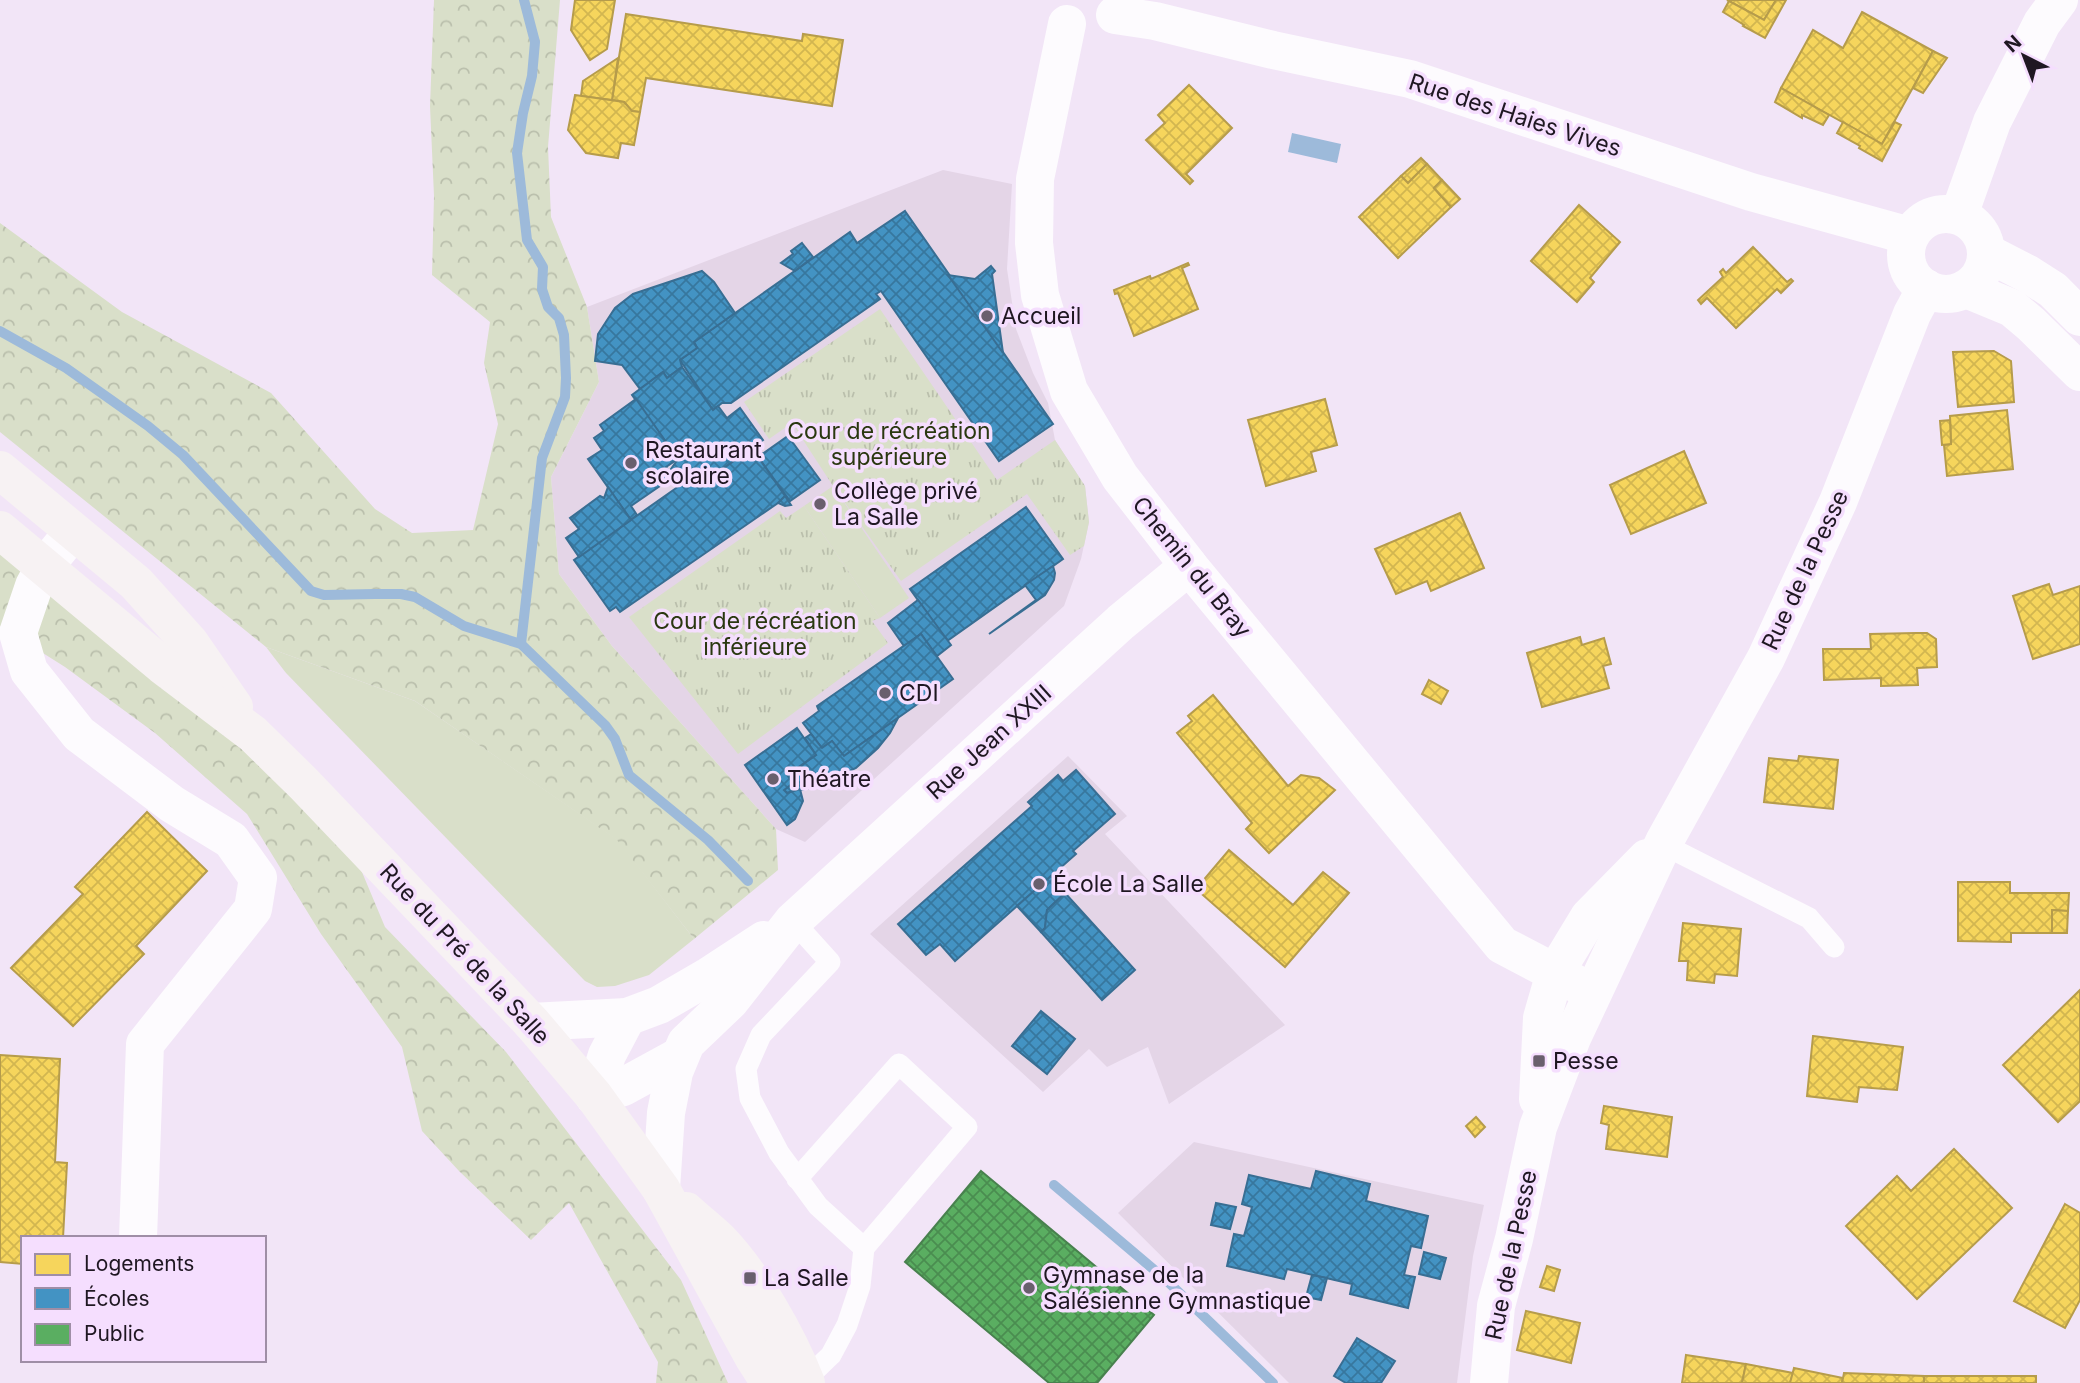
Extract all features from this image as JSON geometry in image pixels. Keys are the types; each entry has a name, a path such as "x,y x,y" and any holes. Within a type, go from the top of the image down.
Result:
{"main road":[{"name":"Rue du Pré de la Salle","path":"0,470 136,583 190,643 253,734"},
{"name":"Rue du Pré de la Salle","path":"0,530 162,665 253,734 531,1022 594,1096 661,1189 754,1357 794,1382"}],"street":[{"path":"1959,215 1992,122 2042,23 2059,0"},
{"path":"1058,12 1080,28 1093,28 1105,23 1120,8"},
{"name":"Rue des Haies Vives","path":"1120,8 1155,21 1273,50 1410,79 1751,192 1910,236"},
{"name":"Chemin du Bray","path":"1058,12 1035,179 1034,243 1040,295 1069,391 1120,477 1189,566 1502,945 1592,992"},
{"path":"1959,215 1976,225 1985,243 1987,253 1984,267 1977,280 1965,289 1953,293 1939,293 1926,288 1910,271 1907,248 1910,236 1919,224 1930,216 1959,215"},
{"path":"1987,253 2053,290 2080,317"},
{"name":"Rue de la Pesse","path":"1489,1383 1496,1306 1514,1239 1538,1127 1572,1038 1664,842 1766,658 1838,502 1912,314 1926,288"},
{"path":"1965,289 2012,308 2080,372"},
{"path":"74,531 45,566 34,586 18,633 29,671 79,734 172,804 231,840 258,878 253,909 145,1044 138,1236"},
{"name":"Rue Jean XXIII","path":"661,1189 666,1112 678,1057 686,1042 730,1000 793,921 1121,622 1189,566"},
{"name":"Rue de la Pesse","path":"1538,1127 1542,1018 1555,973 1589,917 1664,842"},
{"name":"Rue Jean XXIII","path":"531,1022 627,1017 659,1005 793,921"},
{"path":"594,1096 607,1055 627,1017"},
{"name":"Rue Jean XXIII","path":"594,1096 623,1087 678,1057"}],"lane":[{"path":"1664,842 1678,852 1809,918 1834,947"},
{"path":"793,921 831,962 761,1035 746,1069 750,1098 779,1153 797,1179 818,1206 864,1248"},
{"path":"794,1382 831,1355 847,1325 860,1286 864,1248 967,1128 899,1065 797,1179"}],"shaded area":[{"name":"Collège privé La Salle","path":"943,170 1012,184 1007,269 1016,329 1048,403 1055,440 1085,486 1089,522 1081,559 1064,606 805,842 776,829 612,646 559,574 551,477 599,382 587,307"},
{"name":"École La Salle","path":"1068,756 1127,816 1105,834 1285,1025 1169,1104 1148,1047 1107,1067 1089,1049 1043,1092 870,934"},
{"path":"1194,1142 1484,1205 1473,1256 1457,1383 1289,1383 1118,1213"}],"green space":[{"path":"434,0 560,0 548,147 551,217 587,307 599,382 551,477 559,574 612,646 776,829 778,870 694,939 617,840 415,701 266,647 0,432 0,223 122,312 271,393 375,509 412,533 473,530 498,424 484,363 490,322 432,275 434,196 430,106"},
{"name":"Cour de récréation supérieure","path":"880,309 997,480 1055,440 1085,486 1089,522 1084,546 1070,555 1027,494 901,581 792,423 769,439 744,402"},
{"path":"833,486 909,598 880,618 804,506"},
{"name":"Cour de récréation inférieure","path":"804,506 880,618 872,621 888,643 738,754 629,617 780,511 786,518"},
{"path":"0,550 102,617 354,853 385,927 506,1052 681,1280 728,1383 656,1383 658,1362 569,1203 531,1240 459,1171 422,1131 402,1047 321,934 247,814 155,733 65,667 0,626"},
{"path":"266,647 415,701 618,840 694,939 649,975 615,986 597,987 585,981 286,673"}],"water":[{"path":"1292,133 1341,144 1337,163 1288,152"}],"building: Logements":[{"path":"575,0 615,0 607,49 590,60 571,30"},
{"path":"1727,0 1776,0 1764,20"},
{"path":"1776,0 1786,0 1765,38 1723,12 1729,1 1764,20"},
{"path":"1862,12 1933,51 1882,144 1781,88 1813,30 1843,48"},
{"path":"626,14 802,41 803,34 843,40 832,106 646,78 640,112 632,111 624,102 612,100"},
{"path":"1933,51 1947,58 1923,93 1913,88"},
{"path":"618,58 612,100 581,96 583,81"},
{"path":"1189,85 1232,128 1186,174 1193,181 1190,184 1146,140 1165,123 1158,115"},
{"path":"1781,88 1829,115 1823,125 1802,115 1802,118 1775,102"},
{"path":"575,95 624,102 632,111 640,112 634,145 621,143 618,158 586,153 568,130"},
{"path":"1843,122 1882,144 1895,122 1901,125 1882,161 1837,133"},
{"path":"1421,158 1427,164 1408,183 1401,176"},
{"path":"1427,164 1442,180 1434,188 1451,207 1398,258 1359,217 1401,176 1408,183"},
{"path":"1442,180 1460,199 1451,207 1434,188"},
{"path":"1579,205 1620,242 1590,278 1594,282 1577,302 1531,261"},
{"path":"1753,247 1787,282 1791,279 1793,281 1781,293 1777,289 1736,328 1707,298 1701,304 1698,300 1723,277 1720,272 1723,269 1726,273"},
{"path":"1188,263 1189,265 1182,268 1198,309 1134,336 1118,293 1115,294 1114,290 1150,276 1151,279"},
{"path":"1994,351 2011,361 2014,402 1958,407 1953,352"},
{"path":"1325,399 1337,445 1311,452 1316,471 1266,486 1248,420"},
{"path":"2007,410 2013,469 1947,476 1944,445 1951,444 1950,416"},
{"path":"1950,420 1951,444 1942,445 1940,421"},
{"path":"1684,451 1706,503 1631,534 1610,485"},
{"path":"1460,513 1484,568 1431,591 1427,581 1396,594 1375,549"},
{"path":"2049,584 2053,595 2080,586 2080,644 2033,659 2013,596"},
{"path":"1927,633 1936,639 1937,667 1917,668 1918,685 1881,686 1881,678 1824,680 1823,649 1871,649 1870,634"},
{"path":"1580,637 1582,645 1604,638 1611,664 1603,666 1609,688 1542,707 1527,653"},
{"path":"1429,680 1448,691 1441,704 1422,694"},
{"path":"1213,695 1288,786 1301,775 1319,778 1335,790 1269,853 1246,829 1252,823 1177,733 1192,721 1188,716"},
{"path":"1799,756 1838,760 1833,809 1764,802 1769,758 1798,761"},
{"path":"147,812 207,871 136,946 144,954 73,1026 11,968 83,894 75,887"},
{"path":"1229,850 1293,905 1323,872 1349,893 1285,967 1196,889"},
{"path":"1958,882 2010,882 2010,893 2069,893 2068,911 2052,910 2052,933 2011,933 2011,942 1958,941"},
{"path":"2052,910 2068,911 2067,933 2052,933"},
{"path":"1683,923 1741,929 1737,976 1715,974 1714,983 1687,980 1688,961 1679,961"},
{"path":"2080,990 2080,1101 2058,1122 2003,1065"},
{"path":"1813,1036 1903,1047 1897,1090 1859,1087 1857,1102 1807,1096"},
{"path":"0,1055 60,1059 55,1162 67,1163 63,1236 21,1236 21,1264 0,1262"},
{"path":"1604,1106 1672,1117 1667,1157 1606,1149 1609,1125 1601,1123"},
{"path":"1476,1117 1485,1127 1475,1137 1466,1126"},
{"path":"1954,1149 2012,1208 1917,1299 1846,1226 1897,1176 1911,1191"},
{"path":"2065,1204 2080,1213 2080,1300 2065,1328 2014,1301"},
{"path":"1547,1266 1560,1270 1554,1291 1540,1287"},
{"path":"1526,1311 1580,1323 1571,1363 1517,1350"},
{"path":"1686,1355 1746,1364 1742,1383 1682,1383"},
{"path":"1746,1364 1793,1373 1790,1383 1742,1383"},
{"path":"1794,1368 1843,1378 1842,1383 1790,1383"},
{"path":"1844,1373 1924,1376 1924,1383 1842,1383"},
{"path":"1924,1376 2036,1376 2036,1383 1924,1383"}],"building: Écoles":[{"path":"905,211 1053,424 999,461 881,291 876,294 880,299 731,403 722,403 713,410 680,360 697,348 694,342 850,232 857,243"},
{"path":"802,243 813,257 795,271 781,263 793,254 791,251"},
{"name":"Accueil","path":"991,266 995,271 992,274 1003,353 948,275 975,279"},
{"path":"702,271 714,282 735,313 694,342 697,348 680,360 682,367 667,378 663,372 640,389 622,365 595,361 598,334 615,308 633,294"},
{"path":"682,367 713,410 718,406 727,418 740,408 763,440 703,483 689,479 684,483 671,469 678,459 632,395 663,372 667,378"},
{"name":"Restaurant scolaire","path":"636,399 678,459 666,467 673,477 631,506 637,515 631,520 588,459 602,450 594,438 604,431 600,425"},
{"path":"788,436 820,480 790,501 758,457"},
{"path":"752,448 785,496 620,612 616,607 610,611 574,560 689,479 693,484 703,483"},
{"path":"608,487 631,520 579,557 566,538 579,529 570,518 600,496 604,498"},
{"path":"785,496 791,505 778,503"},
{"path":"1026,507 1063,559 947,641 910,589"},
{"path":"1053,566 1054,580 1045,595 989,634 1036,600 1025,585"},
{"path":"918,600 951,645 937,656 921,634 904,646 888,623"},
{"name":"CDI","path":"921,634 953,679 844,756 832,741 822,748 803,723 819,711 817,706"},
{"path":"898,718 878,748 856,768 818,786 787,793 784,790 793,783 787,775 816,755 805,738 811,734 822,748 832,741 844,756"},
{"name":"Théatre","path":"797,728 816,755 787,775 793,783 784,790 787,793 800,789 803,801 795,819 787,825 745,765"},
{"path":"1076,770 1115,814 1073,851 1076,854 955,961 940,944 926,955 898,924 1032,806 1028,802 1058,775 1063,781"},
{"path":"1051,876 1065,893 1047,910 1045,928 1041,932 1017,906"},
{"path":"1065,893 1135,970 1102,1000 1041,932 1045,928 1047,910"},
{"path":"1041,1011 1075,1039 1047,1074 1012,1046"},
{"path":"1316,1171 1370,1184 1366,1201 1428,1216 1421,1248 1411,1246 1404,1275 1415,1277 1408,1308 1350,1294 1352,1284 1287,1269 1284,1279 1227,1266 1234,1234 1244,1236 1252,1207 1242,1204 1249,1175 1311,1189"},
{"path":"1216,1203 1236,1207 1230,1229 1211,1225"},
{"path":"1424,1252 1446,1258 1440,1279 1419,1274"},
{"path":"1312,1275 1327,1278 1321,1300 1306,1297"},
{"path":"1357,1338 1395,1361 1381,1383 1346,1383 1334,1376"}],"building: Public":[{"name":"Gymnase de la Salésienne Gymnastique","path":"981,1171 1154,1315 1097,1383 1049,1383 905,1262"}],"waterway":[{"path":"521,644 542,458 565,397 566,378 564,335 559,318 548,307 542,289 543,267 527,240 517,153 532,76 535,42 524,0"},
{"path":"0,331 66,368 148,426 183,455 311,591 324,595 401,594 415,597 464,626 521,644 605,725 615,739 629,775 708,840 748,881"},
{"path":"1054,1185 1165,1279 1273,1383"}],"place":[{"name":"Accueil","path":"987,316"},
{"name":"Restaurant scolaire","path":"631,463"},
{"name":"Collège privé La Salle","path":"820,504"},
{"name":"CDI","path":"885,693"},
{"name":"Théatre","path":"773,779"},
{"name":"École La Salle","path":"1039,884"},
{"name":"Pesse","path":"1539,1061"},
{"name":"La Salle","path":"750,1278"},
{"name":"Gymnase de la Salésienne Gymnastique","path":"1029,1288"}]}
